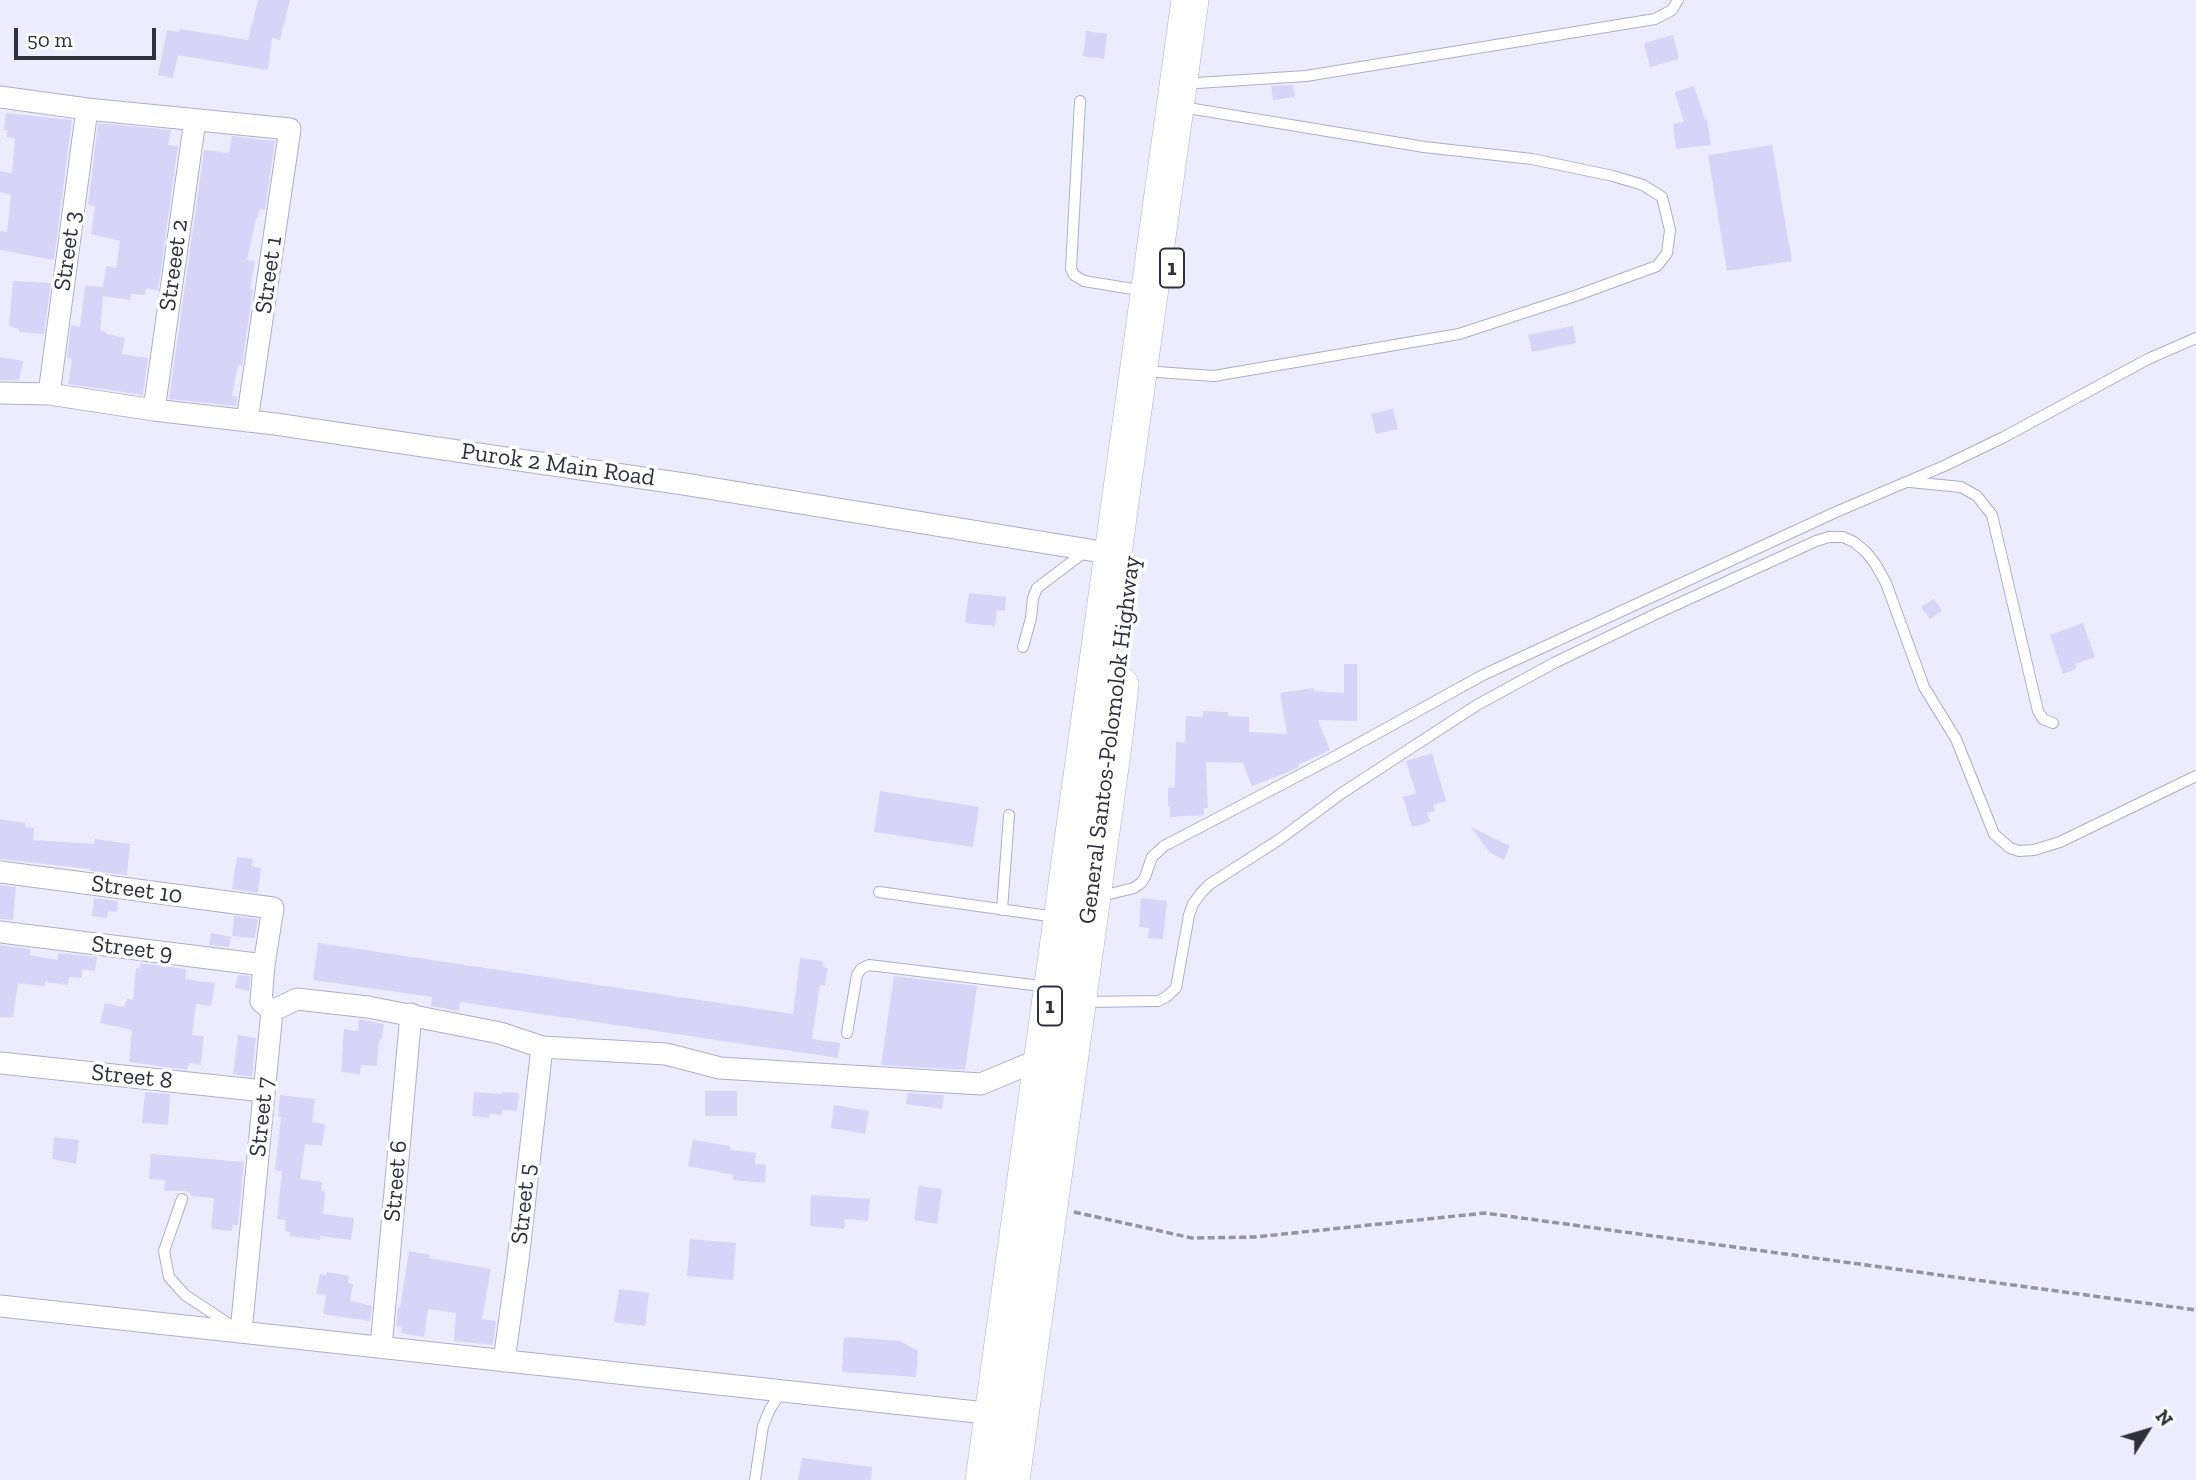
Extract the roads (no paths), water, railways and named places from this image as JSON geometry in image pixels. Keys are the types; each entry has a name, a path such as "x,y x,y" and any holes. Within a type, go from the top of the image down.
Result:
{"highway":[{"name":"1","path":"1077,908 1101,552 1149,291 1190,0"},
{"name":"General Santos-Polomolok Highway","path":"1011,1480 1007,1415 1048,1206 1060,997 1114,738 1135,535 1208,0"},
{"name":"1","path":"984,1480 1007,1415 1043,1058 1060,997"}],"street":[{"path":"0,97 195,120"},
{"name":"Street 3","path":"50,394 87,109"},
{"name":"Street 1","path":"195,120 290,129 247,421"},
{"name":"Streeet 2","path":"154,410 195,120"},
{"name":"Purok 2 Main Road","path":"0,393 50,394 670,482 1101,552"},
{"name":"Street 10","path":"0,872 273,908"},
{"name":"Street 7","path":"241,1332 272,1011 261,1000 273,908"},
{"name":"Street 9","path":"0,932 264,965"},
{"path":"272,1011 297,999 368,1007 500,1033 542,1047 666,1054 720,1068 981,1084 1043,1058"},
{"name":"Street 6","path":"381,1347 411,1014"},
{"name":"Street 5","path":"504,1361 542,1047"},
{"name":"Street 8","path":"0,1062 264,1091"},
{"path":"0,1306 1007,1415"}],"lane":[{"path":"1195,96 1656,19 1672,10 1678,0"},
{"path":"1157,372 1214,376 1459,334 1657,266 1667,253 1670,230 1662,197 1643,185 1532,159 1424,147 1195,96"},
{"path":"1080,101 1071,269 1074,275 1084,281 1149,291"},
{"path":"879,892 1002,910 1077,908 1134,888 1145,877 1152,857 1164,846 1483,675 2004,437 2148,359 2196,338"},
{"path":"1907,482 1962,487 1976,496 1992,515 2038,711 2043,719 2053,723"},
{"path":"846,1033 857,975 869,965 1060,997 1158,1000 1166,997 1176,988 1189,915 1201,893 1342,793 1476,705 1554,663 1660,612 1829,537 1843,537 1854,542 1866,552 1881,574 1924,687 1956,739 1994,834 2010,848 2019,851 2034,850 2060,842 2196,775"},
{"path":"1023,647 1031,618 1032,598 1037,588 1101,552"},
{"path":"1002,910 1009,815"},
{"path":"182,1199 164,1251 169,1278 185,1295 241,1332"},
{"path":"755,1480 762,1426 782,1391"}]}
